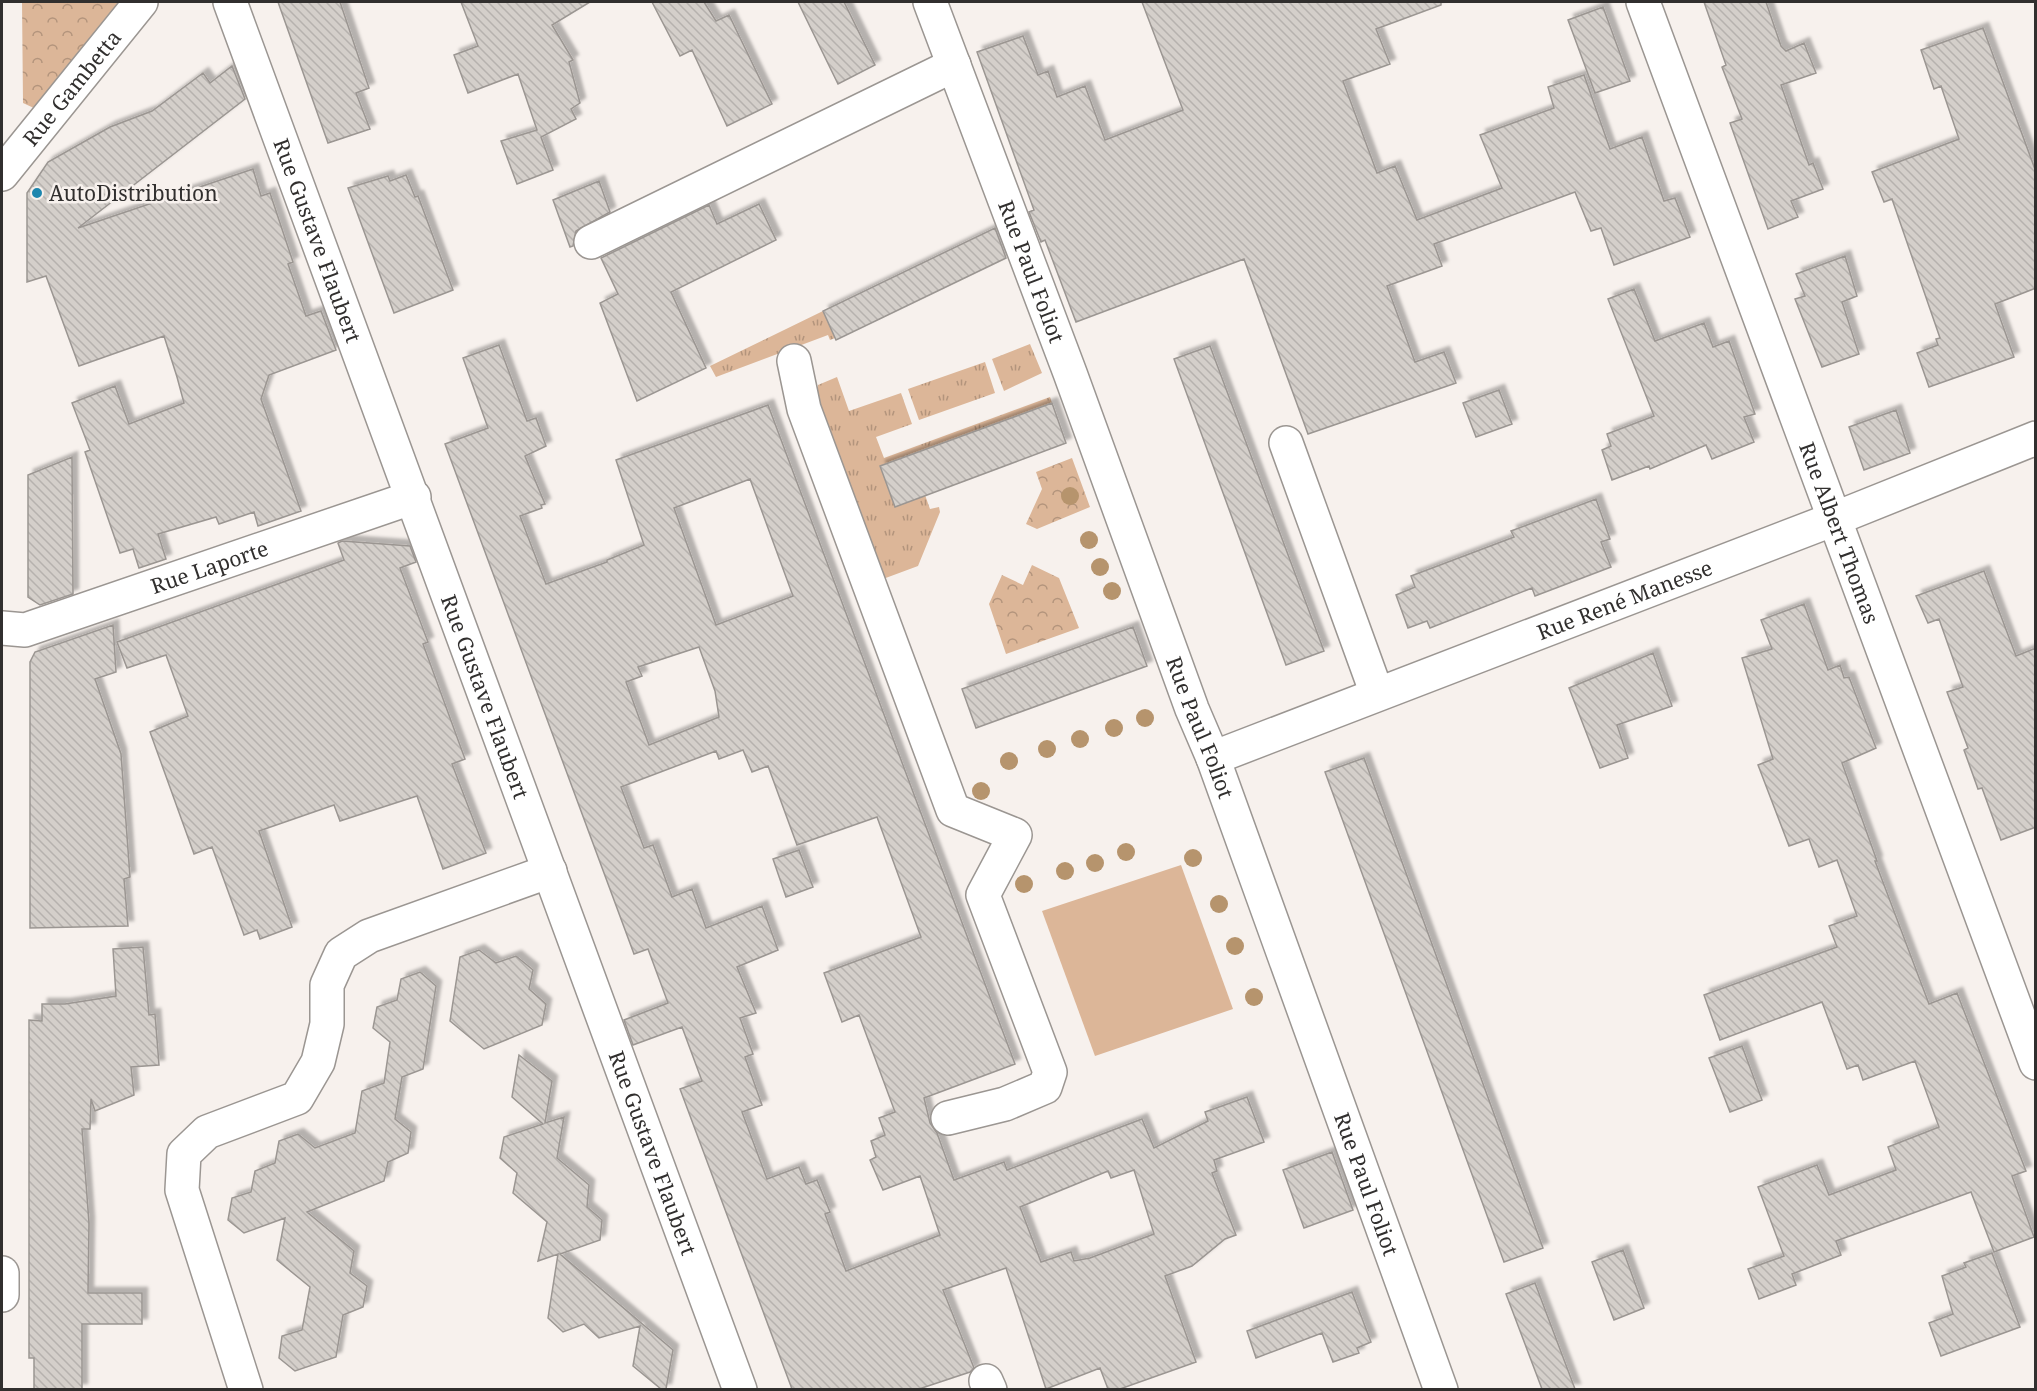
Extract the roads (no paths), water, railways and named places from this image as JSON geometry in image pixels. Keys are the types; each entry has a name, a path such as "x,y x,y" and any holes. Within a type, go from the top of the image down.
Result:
{"street":[{"name":"Rue Gambetta","path":"2,174 141,2"},
{"name":"Rue Gustave Flaubert","path":"230,2 414,497 740,1389"},
{"name":"Rue Paul Foliot","path":"930,2 1070,373 1192,709 1213,758 1442,1389"},
{"name":"Rue Albert Thomas","path":"1643,2 2036,1063"},
{"path":"591,242 954,65"},
{"path":"794,361 804,409 953,810 1015,835 983,895 1050,1072 1045,1087 1005,1104 948,1118"},
{"name":"Rue René Manesse","path":"1213,758 1834,519 2036,438"},
{"path":"1286,443 1377,694"},
{"name":"Rue Laporte","path":"2,628 25,630 414,497"},
{"path":"246,1389 182,1190 183,1154 207,1132 297,1098 318,1062 327,1024 327,985 341,954 369,936 550,871"},
{"path":"2,1273 2,1295"}],"place":[{"name":"AutoDistribution","path":"37,193"}]}
